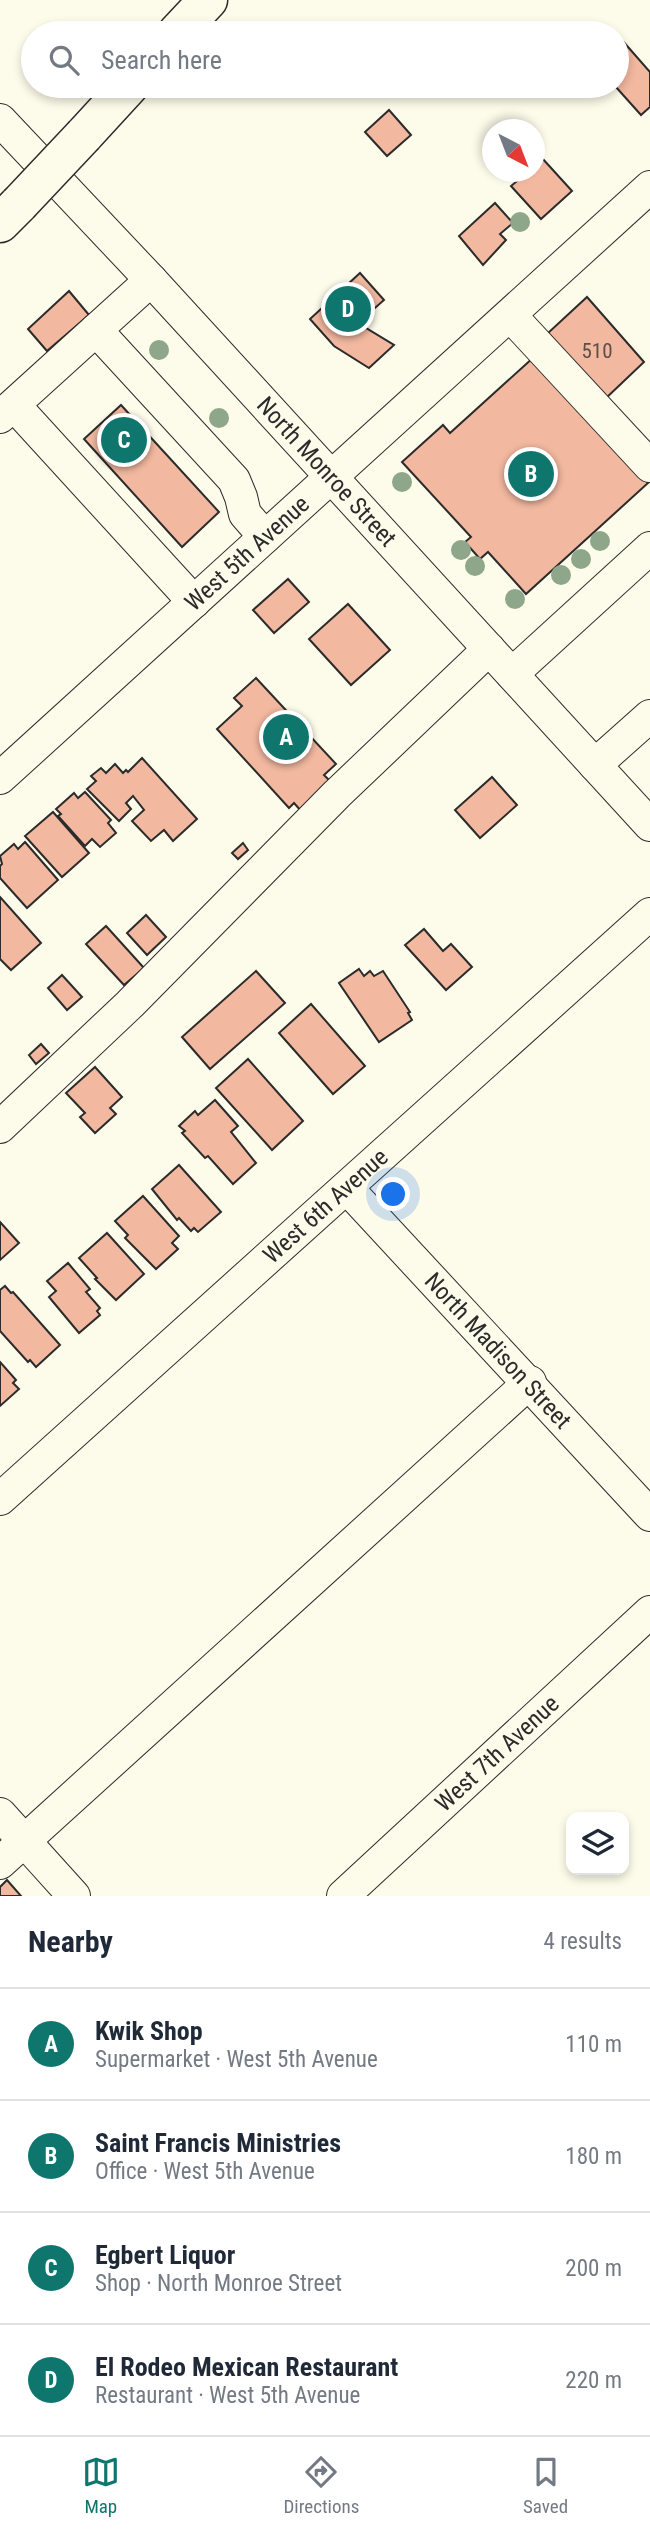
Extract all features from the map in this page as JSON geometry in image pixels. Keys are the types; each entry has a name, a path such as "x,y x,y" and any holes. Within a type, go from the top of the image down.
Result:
{"main road":[{"path":"188,21 208,0"},
{"path":"9,213 118,98"}],"street":[{"name":"North Monroe Street","path":"0,120 152,280 650,825"},
{"name":"West 5th Avenue","path":"0,777 650,187"},
{"path":"152,280 7,411 194,602"},
{"path":"510,315 650,466"},
{"path":"96,330 233,480 245,514 265,537"},
{"path":"512,674 650,548"},
{"path":"0,1127 130,1004 337,794 489,649"},
{"path":"595,765 650,716"},
{"name":"West 6th Avenue","path":"0,1499 650,914"},
{"name":"North Madison Street","path":"347,1188 530,1382 650,1515"},
{"path":"0,1863 530,1382"},
{"name":"West 7th Avenue","path":"343,1896 648,1617"},
{"path":"0,1814 74,1896"}],"building":[{"path":"629,48 650,72 650,107 641,115 626,98 629,98"},
{"path":"389,110 411,135 387,156 365,132"},
{"path":"545,161 572,191 541,219 511,186 516,182 545,182"},
{"path":"495,203 513,223 500,234 506,240 483,265 459,236"},
{"path":"360,273 384,300 358,323 394,345 369,368 334,346 310,319"},
{"path":"69,291 89,315 47,351 28,329"},
{"path":"587,297 644,362 604,400 548,333"},
{"path":"534,357 648,483 526,594 488,552 480,559 465,542 471,537 402,462 443,425 450,433"},
{"path":"121,405 219,512 182,547 84,439"},
{"path":"288,579 309,602 274,633 253,610"},
{"path":"348,604 390,650 351,685 309,639"},
{"path":"256,678 336,764 324,775 333,784 302,812 294,803 289,808 217,729 242,706 234,698"},
{"path":"142,758 197,819 173,841 164,830 151,841 132,821 144,810 133,796 126,803 131,809 119,821 87,789 96,781 91,776 101,768 106,773 115,764 123,773 126,770 128,772"},
{"path":"492,777 517,805 480,838 455,810"},
{"path":"85,792 111,820 108,823 116,833 100,847 92,839 85,846 58,816 61,814 56,809 74,793 78,798"},
{"path":"53,812 89,853 62,877 25,836"},
{"path":"25,842 58,880 27,908 0,878 0,856 14,844 18,849"},
{"path":"243,843 248,850 238,859 232,853"},
{"path":"0,897 41,943 11,970 0,959"},
{"path":"146,915 166,937 147,955 127,933"},
{"path":"106,926 144,968 124,985 86,944"},
{"path":"424,929 443,951 451,944 472,967 446,990 405,945"},
{"path":"359,969 364,976 370,971 374,976 383,971 410,1012 408,1013 412,1020 379,1042 339,983"},
{"path":"256,971 285,1003 210,1069 182,1037"},
{"path":"62,975 82,997 67,1010 48,988"},
{"path":"311,1004 365,1066 333,1094 279,1033"},
{"path":"41,1044 49,1053 36,1064 29,1055"},
{"path":"248,1059 303,1121 272,1150 216,1088"},
{"path":"95,1067 122,1097 110,1108 116,1114 95,1133 80,1117 85,1113 66,1093"},
{"path":"215,1100 238,1126 231,1132 256,1163 233,1184 208,1156 205,1158 179,1126 195,1111 198,1115"},
{"path":"179,1165 221,1212 198,1232 194,1228 191,1231 179,1218 177,1220 152,1189"},
{"path":"143,1196 179,1236 172,1243 178,1249 156,1269 125,1238 128,1235 115,1221"},
{"path":"0,1222 19,1243 0,1260"},
{"path":"107,1233 144,1274 116,1300 79,1258"},
{"path":"68,1263 90,1289 86,1292 100,1308 97,1311 100,1315 79,1333 49,1297 56,1291 47,1281"},
{"path":"5,1286 60,1345 36,1367 30,1360 28,1362 0,1331 0,1290"},
{"path":"0,1362 16,1380 13,1383 19,1389 0,1406"},
{"path":"7,1880 21,1896 0,1896 0,1887"}],"place":[{"name":"El Rodeo Mexican Restaurant","path":"348,309"},
{"name":"Egbert Liquor","path":"124,440"},
{"name":"Saint Francis Ministries","path":"531,474"},
{"name":"Kwik Shop","path":"286,737"}]}
